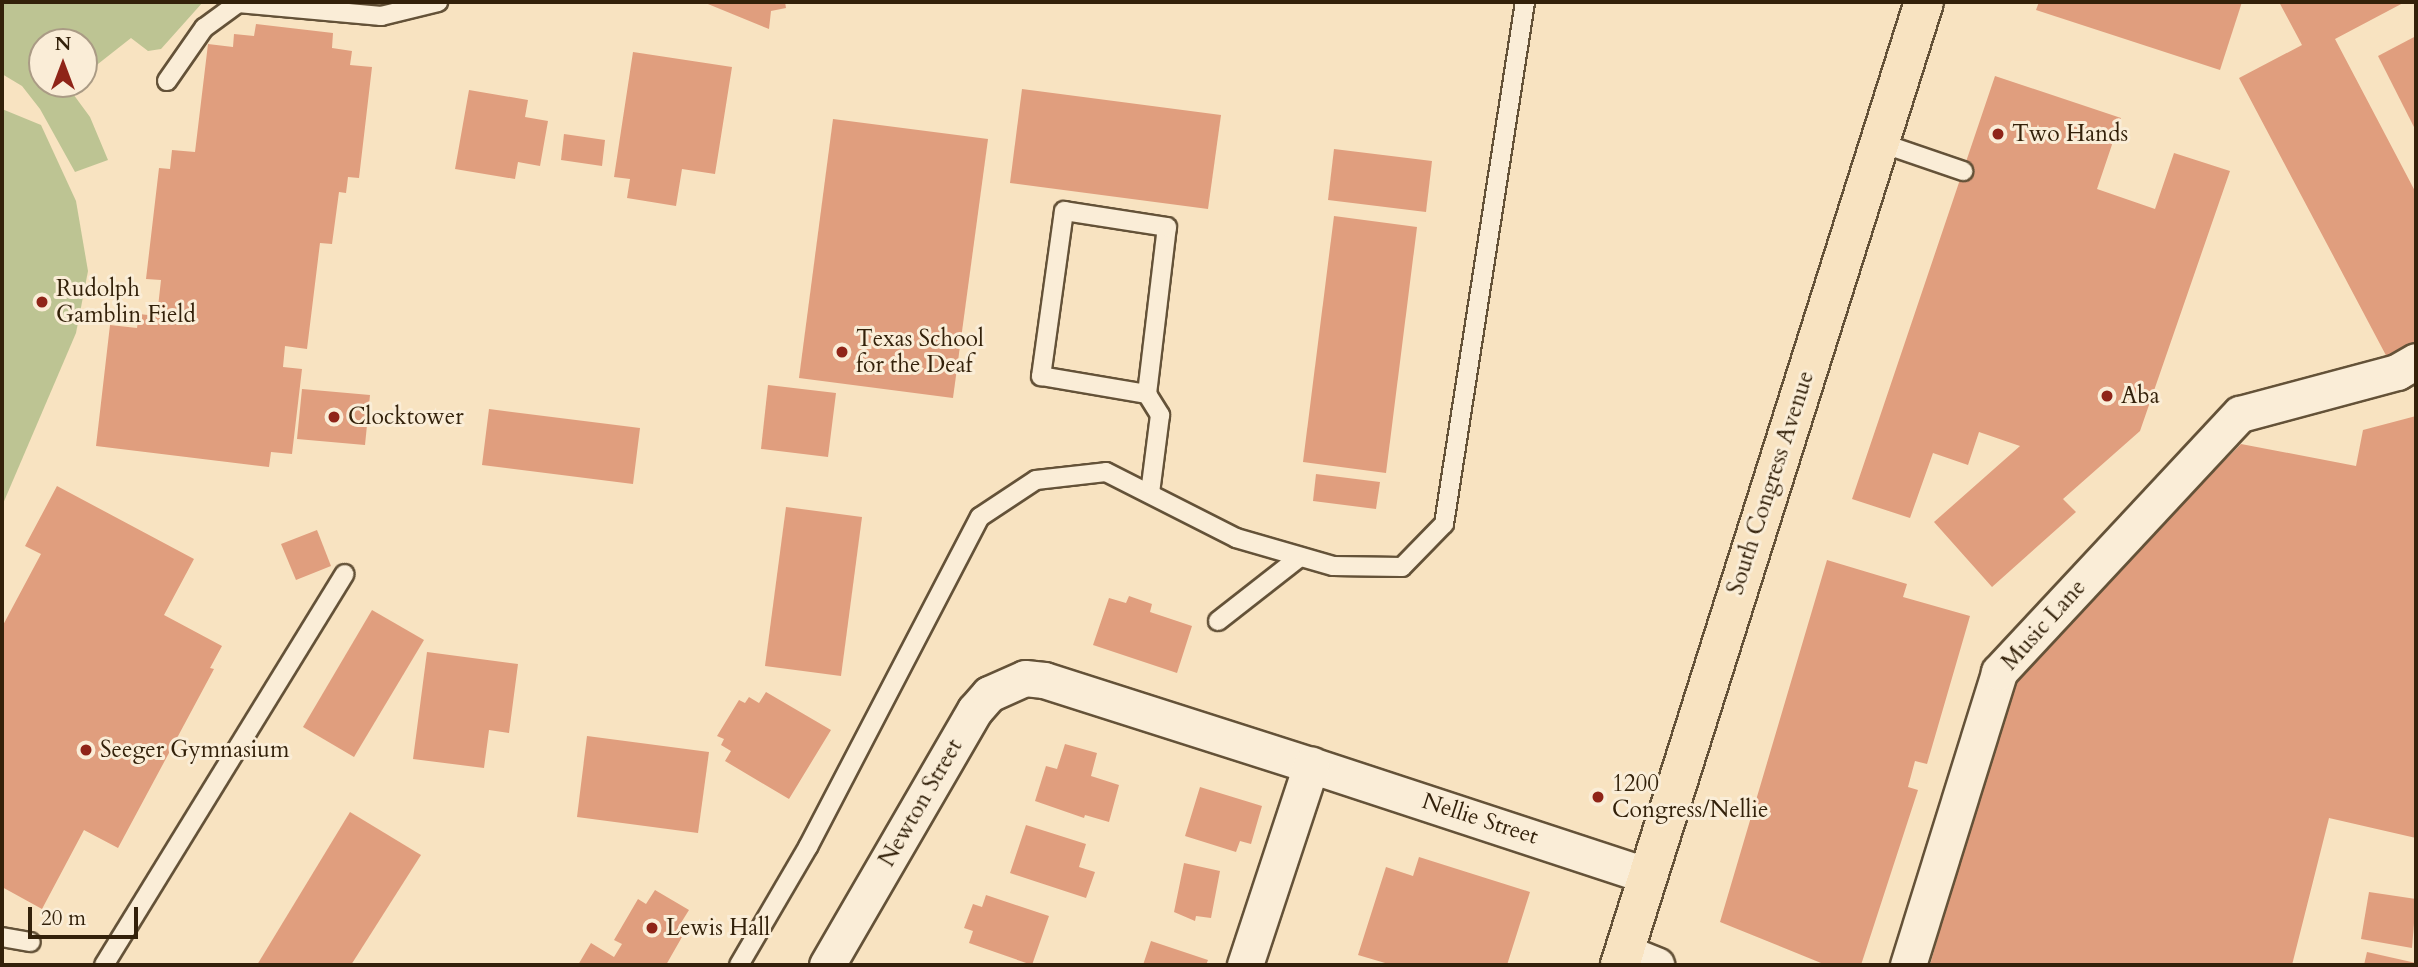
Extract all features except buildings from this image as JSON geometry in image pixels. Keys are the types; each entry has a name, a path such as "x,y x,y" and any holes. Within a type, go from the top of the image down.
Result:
{"main road":[{"name":"South Congress Avenue","path":"1634,961 1647,876 1924,2"}],"street":[{"name":"Music Lane","path":"1908,965 2000,672 2240,414 2397,372 2416,361"},
{"name":"Nellie Street","path":"1044,680 1647,876"},
{"name":"Newton Street","path":"827,965 975,710 1006,683 1044,680"},
{"path":"1245,965 1311,765"}],"lane":[{"path":"167,81 204,28 238,4 381,16 438,2"},
{"path":"739,965 815,835 980,517 1036,480 1106,472 1236,538 1333,566 1402,567 1444,524 1525,2"},
{"path":"1881,144 1963,171"},
{"path":"1147,394 1041,376 1064,211 1167,228 1147,394 1160,415 1150,493"},
{"path":"1219,621 1300,557"},
{"path":"104,965 345,574"},
{"path":"2,937 31,942"}],"green space":[{"path":"2,2 203,2 161,49 148,51 131,38 98,64 98,28 28,28 28,94 22,86 2,74"},
{"path":"31,98 76,98 90,117 108,160 75,172"},
{"name":"Rudolph Gamblin Field","path":"2,109 41,125 76,201 88,271 76,333 2,506"}],"place":[{"name":"Two Hands","path":"1998,134"},
{"name":"Rudolph Gamblin Field","path":"42,302"},
{"name":"Texas School for the Deaf","path":"842,352"},
{"name":"Aba","path":"2107,396"},
{"name":"Clocktower","path":"334,417"},
{"name":"Seeger Gymnasium","path":"86,750"},
{"name":"1200 Congress/Nellie","path":"1598,797"},
{"name":"Lewis Hall","path":"652,928"}]}
